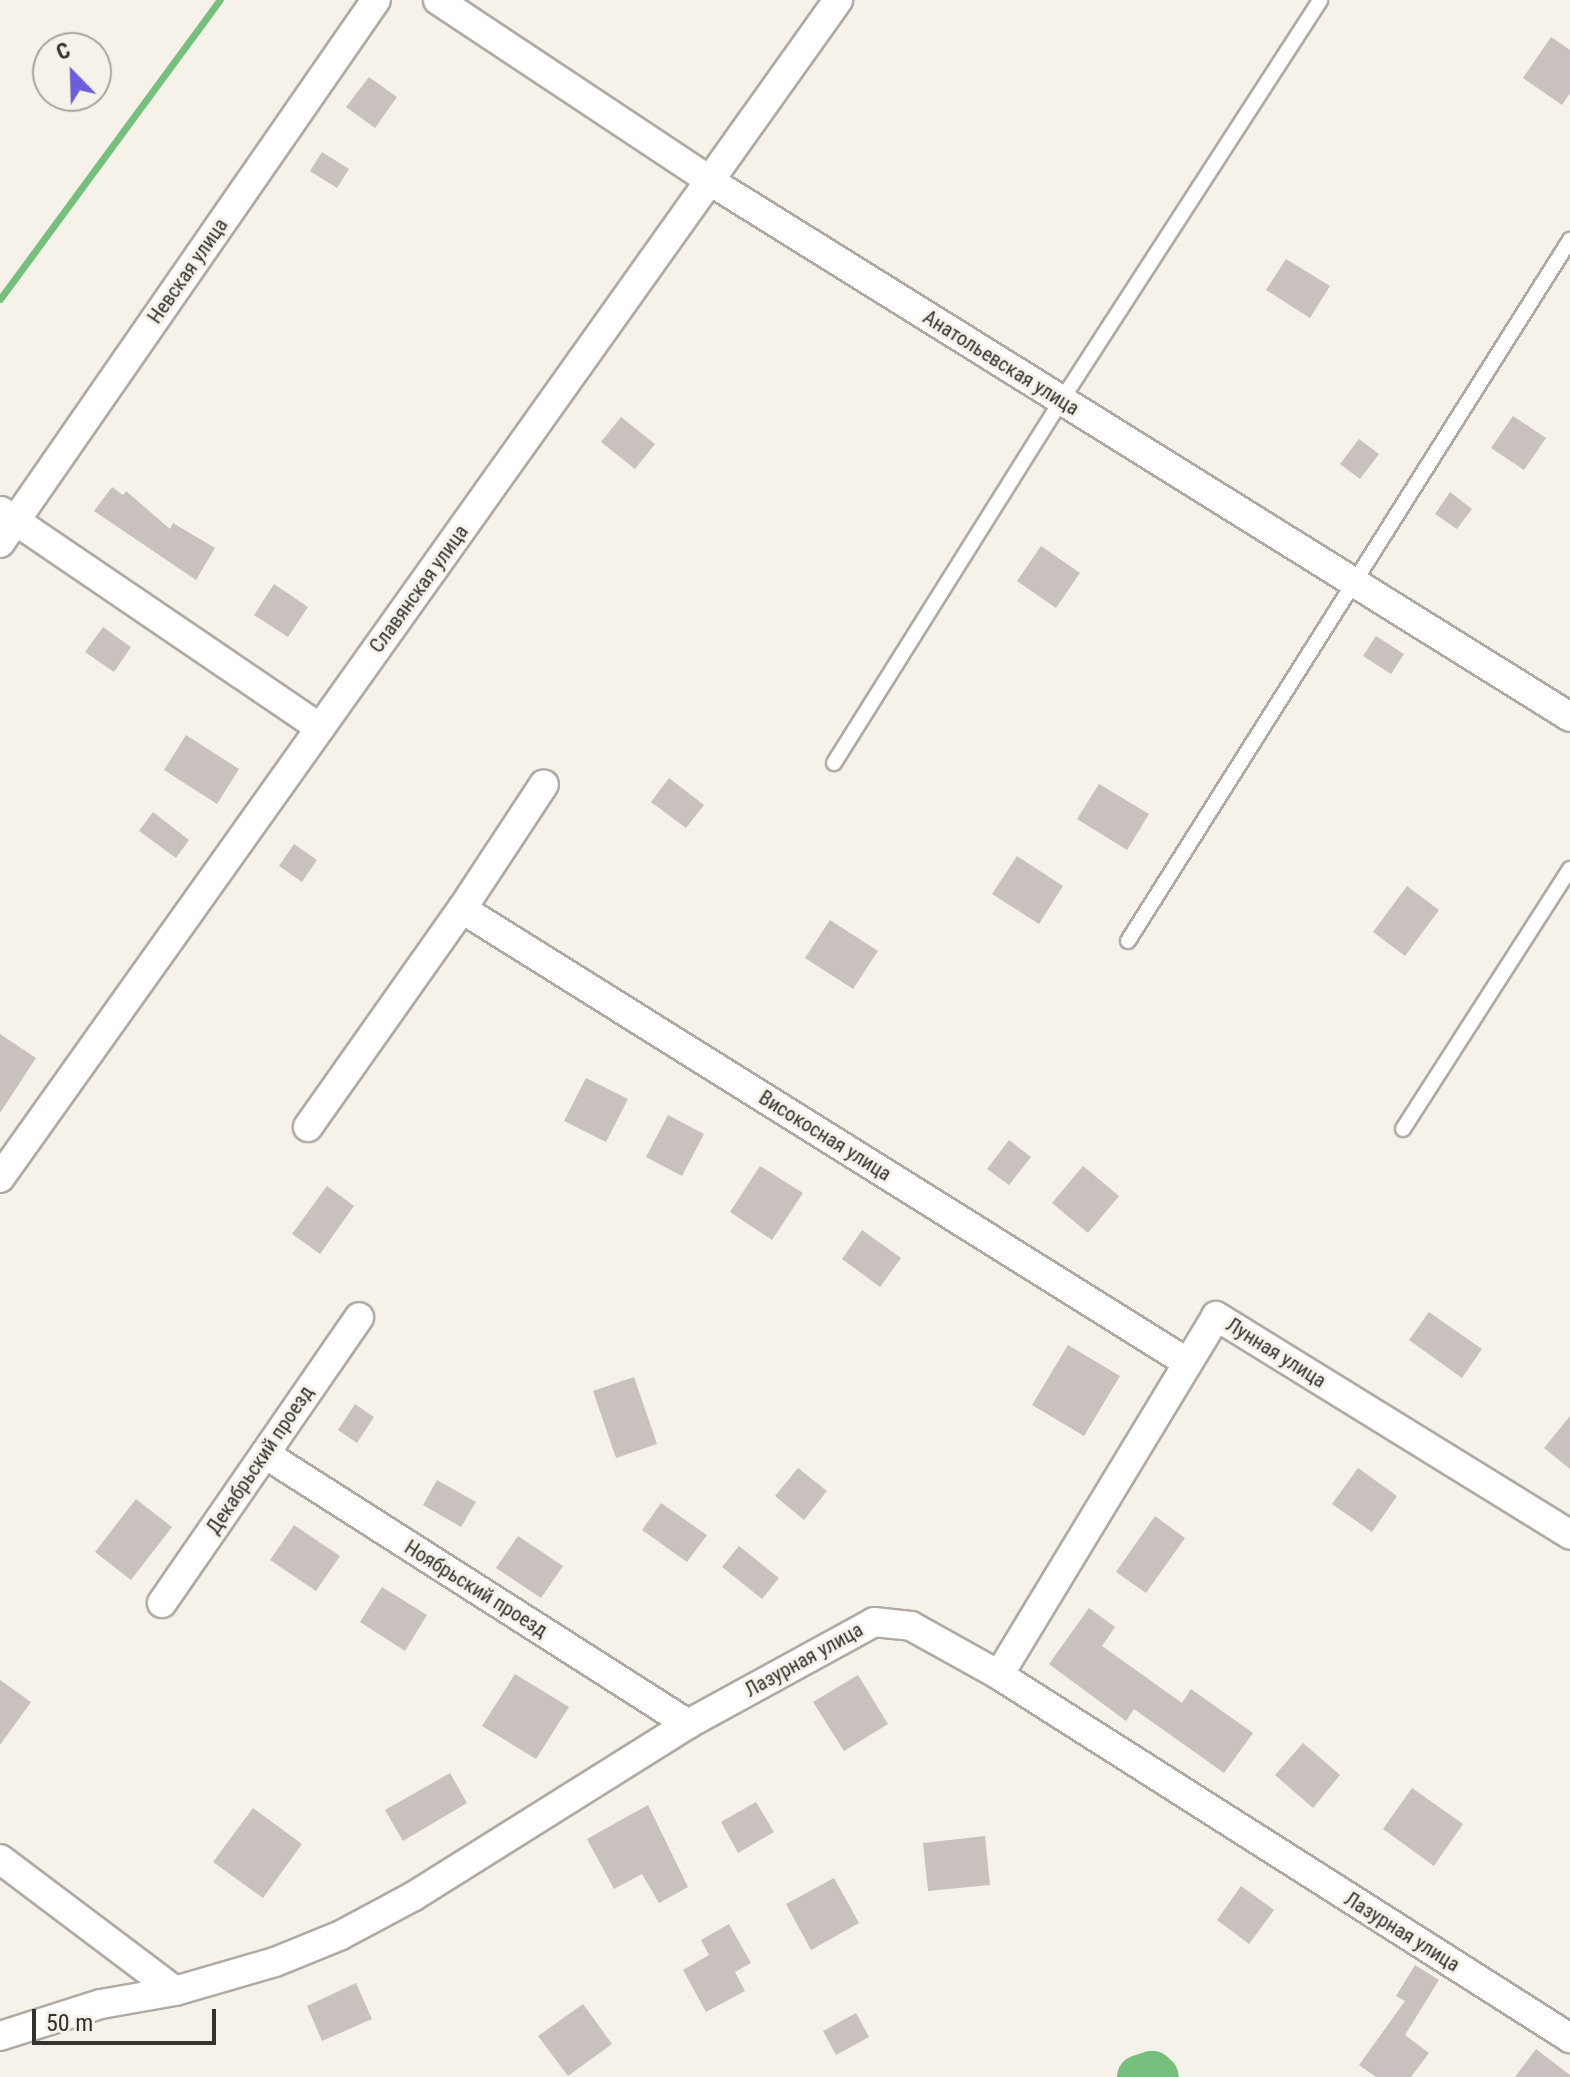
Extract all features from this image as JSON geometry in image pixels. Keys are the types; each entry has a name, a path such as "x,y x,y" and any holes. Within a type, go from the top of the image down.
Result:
{"street":[{"name":"Невская улица","path":"5,525 376,0"},
{"name":"Анатольевская улица","path":"438,0 710,181 1570,717"},
{"name":"Славянская улица","path":"0,1178 838,0"},
{"path":"5,525 320,728"},
{"path":"308,1127 462,909 544,784"},
{"name":"Високосная улица","path":"462,909 1188,1363"},
{"name":"Лунная улица","path":"999,1675 1216,1316 1570,1535"},
{"name":"Декабрьский проезд","path":"162,1603 359,1317"},
{"name":"Ноябрьский проезд","path":"265,1454 688,1724"},
{"name":"Лазурная улица","path":"0,2036 101,2004 175,1991 275,1962 341,1935 414,1896 688,1724 874,1622 911,1626 999,1675 1570,2038"},
{"path":"0,1859 175,1991"}],"lane":[{"path":"834,763 1061,401 1320,0"},
{"path":"1128,941 1570,240"},
{"path":"1403,1129 1570,869"}],"building":[{"path":"1551,37 1570,50 1570,93 1562,105 1523,78"},
{"path":"369,77 397,97 375,128 346,107"},
{"path":"322,152 349,169 337,188 310,171"},
{"path":"1286,259 1330,286 1310,318 1266,290"},
{"path":"1513,416 1546,438 1524,470 1491,448"},
{"path":"621,417 655,444 635,469 601,442"},
{"path":"1359,439 1379,454 1360,479 1340,464"},
{"path":"112,487 123,495 126,491 170,529 173,523 215,548 196,580 94,511"},
{"path":"1450,492 1472,509 1457,529 1435,514"},
{"path":"1041,546 1080,573 1056,608 1017,581"},
{"path":"274,584 308,607 288,637 254,615"},
{"path":"103,627 131,647 114,672 85,652"},
{"path":"1376,636 1404,654 1391,674 1363,656"},
{"path":"186,735 239,769 217,804 164,770"},
{"path":"669,778 704,805 686,828 651,802"},
{"path":"1099,784 1149,814 1127,850 1077,819"},
{"path":"153,812 189,840 176,858 139,831"},
{"path":"294,844 317,860 302,882 279,866"},
{"path":"1017,856 1063,886 1039,924 992,894"},
{"path":"1407,886 1439,910 1405,956 1373,932"},
{"path":"830,920 878,951 853,989 805,958"},
{"path":"0,1034 36,1058 0,1113"},
{"path":"586,1078 628,1099 606,1142 564,1121"},
{"path":"668,1115 704,1134 682,1176 646,1157"},
{"path":"1009,1140 1031,1157 1009,1185 987,1169"},
{"path":"760,1166 803,1193 772,1240 730,1212"},
{"path":"1083,1166 1119,1196 1088,1233 1052,1203"},
{"path":"327,1186 354,1206 320,1254 292,1234"},
{"path":"862,1230 901,1258 880,1287 842,1259"},
{"path":"1429,1312 1482,1349 1462,1378 1409,1340"},
{"path":"1068,1345 1120,1376 1084,1436 1032,1405"},
{"path":"634,1377 657,1444 616,1458 593,1391"},
{"path":"355,1404 374,1417 357,1443 338,1430"},
{"path":"1570,1416 1570,1469 1544,1448"},
{"path":"798,1468 827,1491 804,1520 775,1496"},
{"path":"1358,1468 1397,1496 1372,1532 1332,1504"},
{"path":"437,1480 476,1502 461,1527 423,1505"},
{"path":"136,1499 172,1527 131,1580 95,1552"},
{"path":"661,1503 707,1535 687,1562 642,1530"},
{"path":"1155,1516 1185,1538 1146,1593 1116,1572"},
{"path":"294,1525 340,1556 316,1591 270,1560"},
{"path":"518,1536 563,1566 541,1598 496,1568"},
{"path":"739,1546 779,1578 762,1599 722,1567"},
{"path":"382,1587 427,1615 405,1651 360,1622"},
{"path":"1089,1608 1115,1627 1102,1646 1182,1703 1191,1689 1253,1733 1224,1773 1134,1709 1126,1721 1049,1664"},
{"path":"515,1674 569,1707 536,1759 482,1726"},
{"path":"858,1675 888,1724 844,1751 813,1702"},
{"path":"0,1680 31,1702 0,1745"},
{"path":"1303,1743 1340,1775 1313,1808 1275,1775"},
{"path":"450,1773 467,1803 403,1841 385,1810"},
{"path":"1412,1788 1463,1824 1434,1866 1383,1829"},
{"path":"756,1802 774,1832 738,1853 721,1822"},
{"path":"648,1805 688,1887 659,1903 642,1874 614,1889 587,1839"},
{"path":"253,1808 302,1844 263,1898 213,1862"},
{"path":"985,1836 990,1885 928,1891 923,1843"},
{"path":"834,1878 859,1923 811,1950 786,1904"},
{"path":"1241,1886 1274,1910 1249,1944 1217,1920"},
{"path":"729,1924 751,1963 735,1972 745,1991 706,2012 683,1970 709,1955 701,1940"},
{"path":"1415,1965 1439,1980 1405,2035 1429,2053 1411,2077 1376,2077 1359,2065 1405,2001 1396,1996"},
{"path":"356,1983 372,2019 322,2041 307,2006"},
{"path":"583,2004 612,2044 568,2076 538,2036"},
{"path":"856,2013 869,2037 836,2055 823,2031"},
{"path":"1536,2049 1570,2075 1570,2077 1515,2077"}],"waterway":[{"path":"0,299 220,0"},
{"path":"1139,2077 1152,2073 1157,2077"}]}
